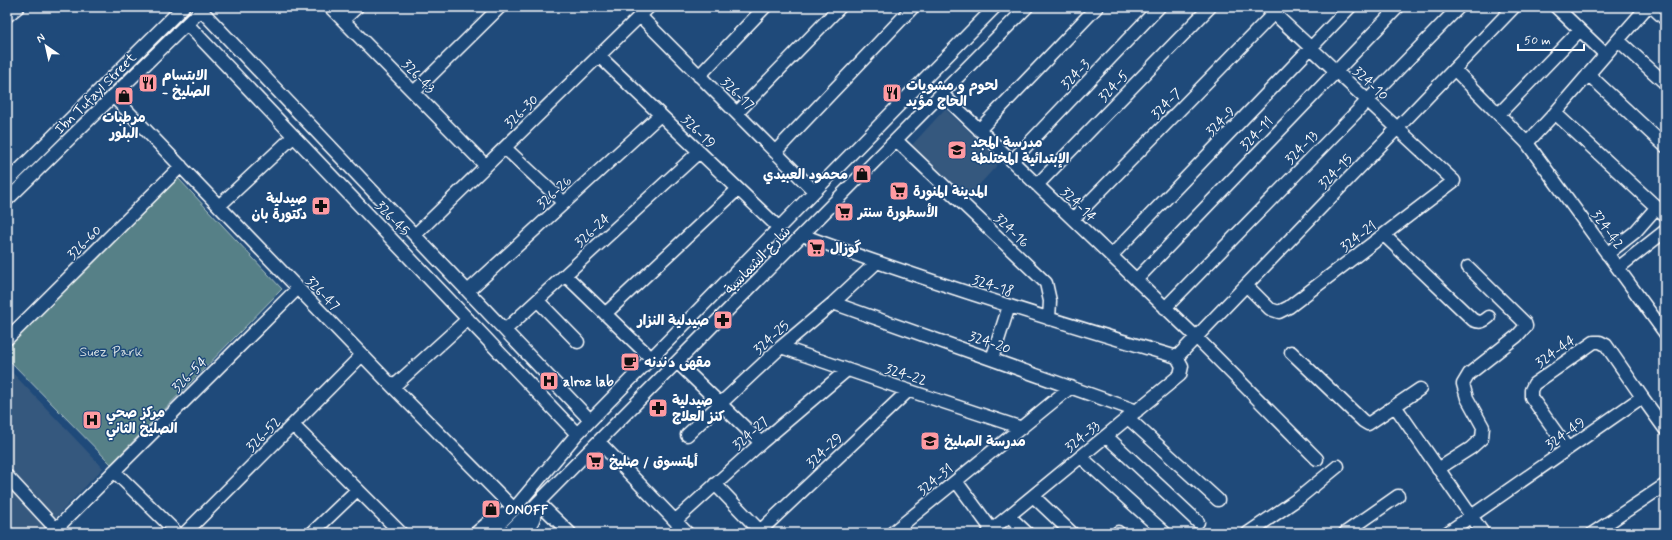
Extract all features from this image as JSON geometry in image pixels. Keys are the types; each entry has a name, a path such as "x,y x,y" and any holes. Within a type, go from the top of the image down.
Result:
{"street":[{"path":"7,16 18,7"},
{"name":"Ibn Tufayl Street","path":"7,182 183,7"},
{"name":"326-43","path":"330,7 486,166"},
{"path":"343,20 357,7"},
{"path":"414,92 500,7"},
{"name":"326-30","path":"415,235 649,7"},
{"path":"699,76 765,7"},
{"path":"737,114 840,7"},
{"path":"776,152 912,7"},
{"name":"شارع الشماسية","path":"508,533 1026,7"},
{"path":"979,130 1097,7"},
{"name":"324-3","path":"1012,161 1159,7"},
{"name":"324-5","path":"1037,185 1210,7"},
{"name":"324-9","path":"1111,256 1350,7"},
{"name":"324-11","path":"1136,280 1398,7"},
{"name":"324-13","path":"1165,308 1459,7"},
{"name":"324-15","path":"1177,357 1514,7"},
{"path":"1556,7 1605,54"},
{"path":"1527,143 1647,7"},
{"path":"1652,7 1665,19"},
{"name":"شارع الشماسية","path":"490,533 514,508 590,420 844,162 991,8"},
{"name":"Ibn Tufayl Street","path":"7,200 202,9"},
{"name":"326-45","path":"202,9 212,22 590,420"},
{"name":"324-10","path":"1274,9 1311,48 1454,181"},
{"name":"324-7","path":"1073,219 1274,9"},
{"name":"326-17","path":"640,16 814,191"},
{"path":"198,36 203,26 212,22"},
{"name":"326-45","path":"187,24 577,434"},
{"path":"1499,114 1580,30"},
{"path":"1618,40 1665,83"},
{"name":"326-19","path":"599,56 779,228"},
{"name":"324-42","path":"1454,69 1527,143 1665,333"},
{"path":"1588,74 1665,146"},
{"name":"324-14","path":"942,94 1196,337 1318,459"},
{"name":"326-47","path":"114,96 393,387 514,508"},
{"path":"1555,113 1661,211 1608,254"},
{"name":"326-26","path":"468,291 660,115"},
{"path":"219,206 294,136"},
{"name":"324-16","path":"896,140 1046,283 1050,301 1049,319"},
{"path":"505,148 564,203"},
{"name":"326-24","path":"505,330 699,152"},
{"path":"844,162 859,178"},
{"name":"326-60","path":"7,339 181,166"},
{"name":"324-21","path":"1246,285 1270,309 1279,312 1289,307 1454,181"},
{"path":"605,314 738,188"},
{"path":"1618,268 1665,231"},
{"name":"324-18","path":"802,235 876,263 1049,319 1177,357"},
{"path":"1384,235 1473,320 1479,323 1489,317"},
{"name":"324-25","path":"687,435 876,263"},
{"path":"1438,469 1471,448 1482,438 1483,427 1467,398 1463,384 1469,374 1517,336 1526,326 1525,322 1468,267"},
{"path":"565,275 651,358"},
{"name":"326-54","path":"54,531 298,288"},
{"path":"538,301 578,342"},
{"name":"324-20","path":"833,303 1071,387 1133,414"},
{"path":"992,359 1010,306"},
{"path":"393,387 468,319"},
{"name":"324-44","path":"1568,449 1531,397 1531,390 1534,384 1594,342 1600,342 1606,344 1642,396"},
{"name":"324-22","path":"782,347 908,391 1022,428"},
{"path":"1291,352 1363,421 1368,424 1420,389"},
{"name":"326-52","path":"185,533 362,355"},
{"name":"324-33","path":"994,531 1009,516 1180,375 1182,366 1177,357"},
{"path":"678,362 761,443"},
{"name":"324-27","path":"676,520 761,443 847,370"},
{"name":"324-31","path":"892,533 1071,387"},
{"name":"324-29","path":"761,532 908,391"},
{"path":"1642,396 1665,429"},
{"name":"324-49","path":"1447,533 1642,396"},
{"path":"1395,406 1483,533"},
{"path":"1133,414 1218,500"},
{"path":"293,425 401,533"},
{"path":"1106,436 1198,522"},
{"path":"599,442 687,533"},
{"path":"1081,457 1165,533"},
{"path":"1248,533 1299,498 1338,466"},
{"path":"114,471 177,533"},
{"path":"7,476 54,531"},
{"path":"956,481 994,531"},
{"path":"715,484 761,532"},
{"path":"1593,533 1665,485"},
{"path":"312,533 357,490"},
{"path":"1033,496 1072,533"},
{"path":"1345,533 1398,496"},
{"path":"525,533 533,520 539,503 570,533"},
{"path":"476,533 490,521 514,508"},
{"path":"1009,516 1027,533"}],"shaded area":[{"path":"945,109 1001,161 968,197 912,145"},
{"path":"7,367 103,468 41,533 7,533"}],"green space":[{"name":"Suez Park","path":"178,178 282,289 111,464 7,358 7,345"}],"place":[{"name":"الابتسام - الصليخ","path":"148,83"},
{"name":"لحوم و مشويات الحاج مؤيد","path":"892,93"},
{"name":"مرطبات البلور","path":"124,96"},
{"name":"مدرسة المجد الإبتدائية المختلطة","path":"957,150"},
{"name":"محمود العبيدي","path":"862,174"},
{"name":"المدينة المنورة","path":"899,191"},
{"name":"صيدلية دكتورة بان","path":"321,206"},
{"name":"الأسطورة سنتر","path":"844,212"},
{"name":"گوزال","path":"816,248"},
{"name":"صيدلية النزار","path":"723,320"},
{"name":"مقهى دندنه","path":"630,362"},
{"name":"alroz lab","path":"549,381"},
{"name":"صيدلية كنز العلاج","path":"658,408"},
{"name":"مركز صحي الصليخ الثاني","path":"92,420"},
{"name":"مدرسة الصليخ","path":"930,441"},
{"name":"ألمتسوق / صليخ","path":"595,461"},
{"name":"ONOFF","path":"491,509"}]}
